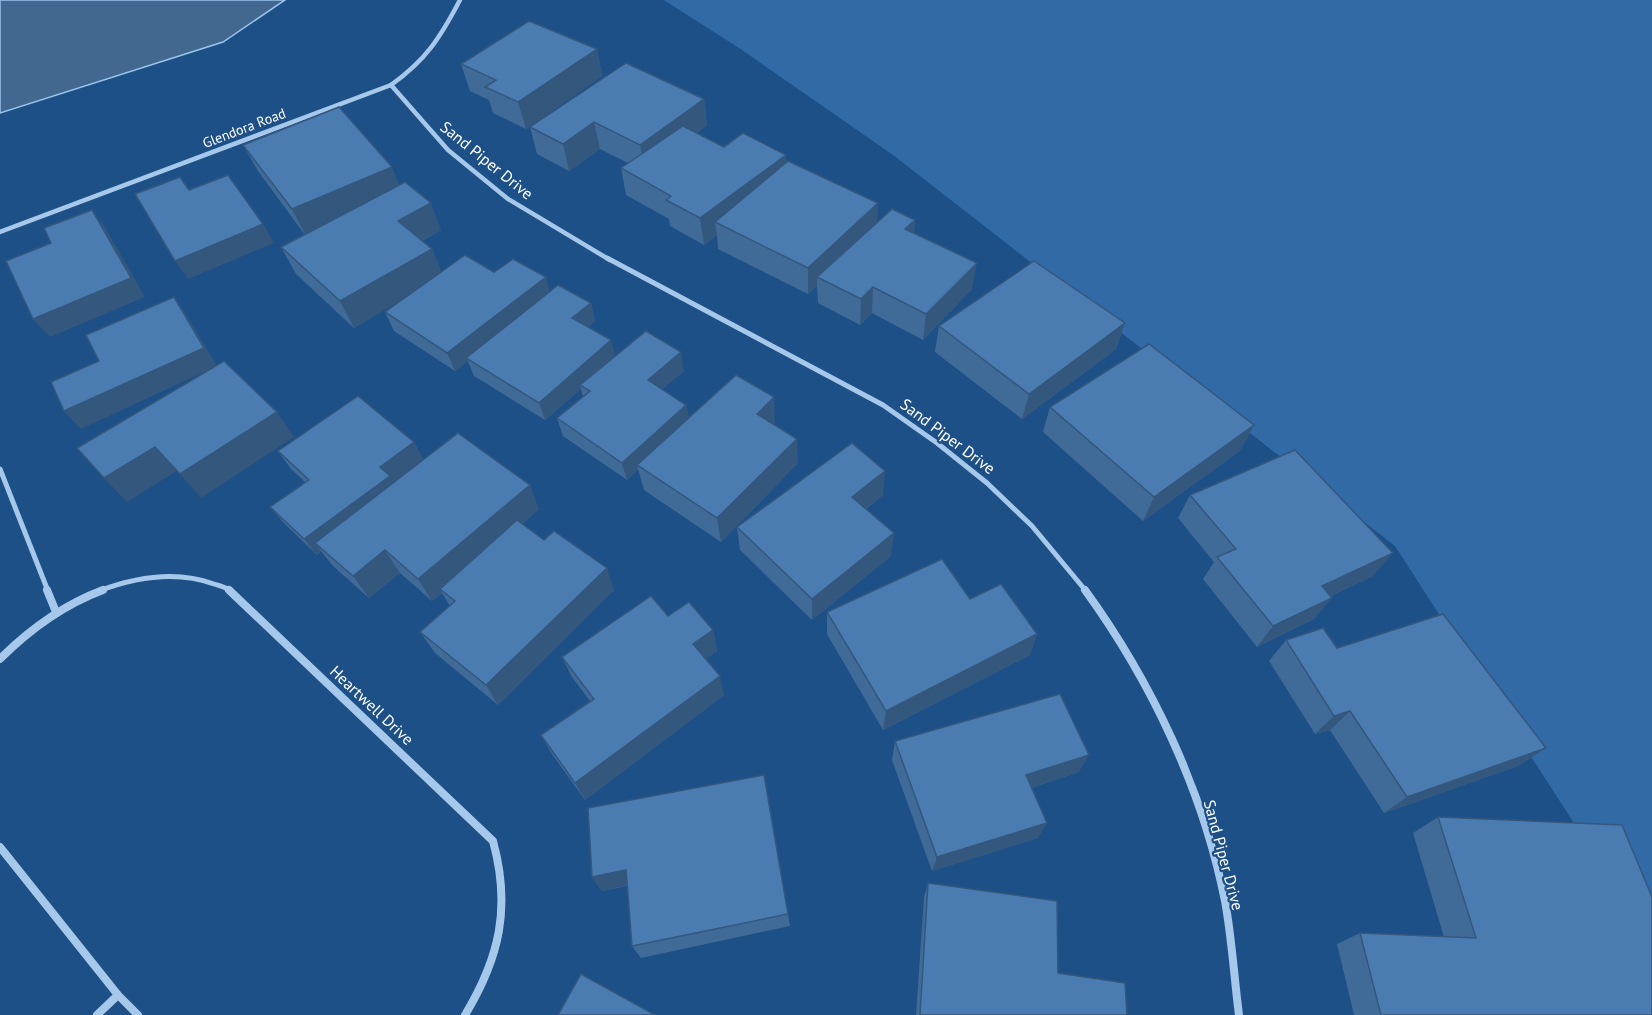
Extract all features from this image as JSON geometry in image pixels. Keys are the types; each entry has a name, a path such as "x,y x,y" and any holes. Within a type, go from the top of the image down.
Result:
{"street":[{"name":"Glendora Road","path":"0,232 391,85 417,68 430,55 460,0"},
{"name":"Sand Piper Drive","path":"391,85 448,150 508,199 584,246 883,405 927,433 969,465 1010,501 1048,542 1085,588 1120,639 1152,696 1180,758 1204,827 1225,902 1239,1015"},
{"path":"0,469 56,612"},
{"name":"Heartwell Drive","path":"0,659 19,639 56,612 106,588 150,577 192,577 227,588 493,841 500,862 504,912 499,939 479,994 465,1015"},
{"path":"0,847 117,995 138,1015"},
{"path":"97,1015 117,995"}],"shaded area":[{"path":"0,0 285,0 223,42 0,113"},
{"path":"664,0 1652,0 1652,944 1395,546 893,155 742,50"}],"building":[{"path":"529,21 597,49 518,102 485,87 496,80 461,64"},
{"path":"626,63 704,99 640,145 594,122 563,144 530,127"},
{"path":"339,107 392,167 292,209 243,145"},
{"path":"683,126 724,147 743,133 786,155 700,218 666,200 671,196 621,168"},
{"path":"788,161 878,203 808,268 715,222"},
{"path":"228,175 263,224 175,261 135,194 180,177 189,190"},
{"path":"405,182 431,203 398,221 432,249 340,301 281,247"},
{"path":"892,209 915,220 905,229 977,263 926,314 873,287 861,299 817,277"},
{"path":"92,210 131,278 33,319 6,261 51,243 44,228"},
{"path":"465,255 494,272 513,259 546,277 447,353 385,312"},
{"path":"1034,261 1125,323 1029,394 939,326"},
{"path":"558,285 591,303 572,318 611,340 539,403 466,358"},
{"path":"174,297 204,348 64,411 51,382 99,361 86,335"},
{"path":"646,331 681,352 648,380 686,405 622,463 557,418 590,391 580,385"},
{"path":"1149,344 1254,425 1154,497 1050,407"},
{"path":"224,361 277,412 180,474 155,447 104,478 77,448"},
{"path":"736,375 774,397 757,414 797,439 717,518 637,465"},
{"path":"358,396 414,442 380,467 390,476 304,539 270,507 309,480 278,451"},
{"path":"458,433 530,485 418,579 385,550 353,576 315,543"},
{"path":"852,443 885,471 852,497 894,533 812,599 737,527"},
{"path":"1295,450 1393,553 1322,586 1332,598 1273,626 1217,557 1236,549 1190,495"},
{"path":"517,520 544,540 554,531 607,568 486,685 420,632 455,601 440,589"},
{"path":"942,559 970,599 1001,584 1037,634 886,711 827,612"},
{"path":"651,596 668,616 689,602 713,630 693,644 720,676 575,783 541,735 594,699 562,657"},
{"path":"1443,614 1546,748 1407,797 1350,711 1334,716 1286,640 1323,628 1337,648"},
{"path":"1060,694 1089,755 1026,775 1047,823 937,857 895,741"},
{"path":"764,775 788,914 632,946 626,870 592,877 588,808"},
{"path":"1438,817 1622,825 1652,897 1652,1015 1381,1015 1360,933 1476,938"},
{"path":"928,883 1057,901 1058,973 1125,983 1127,1015 920,1015"},
{"path":"581,974 655,1015 558,1015"}]}
